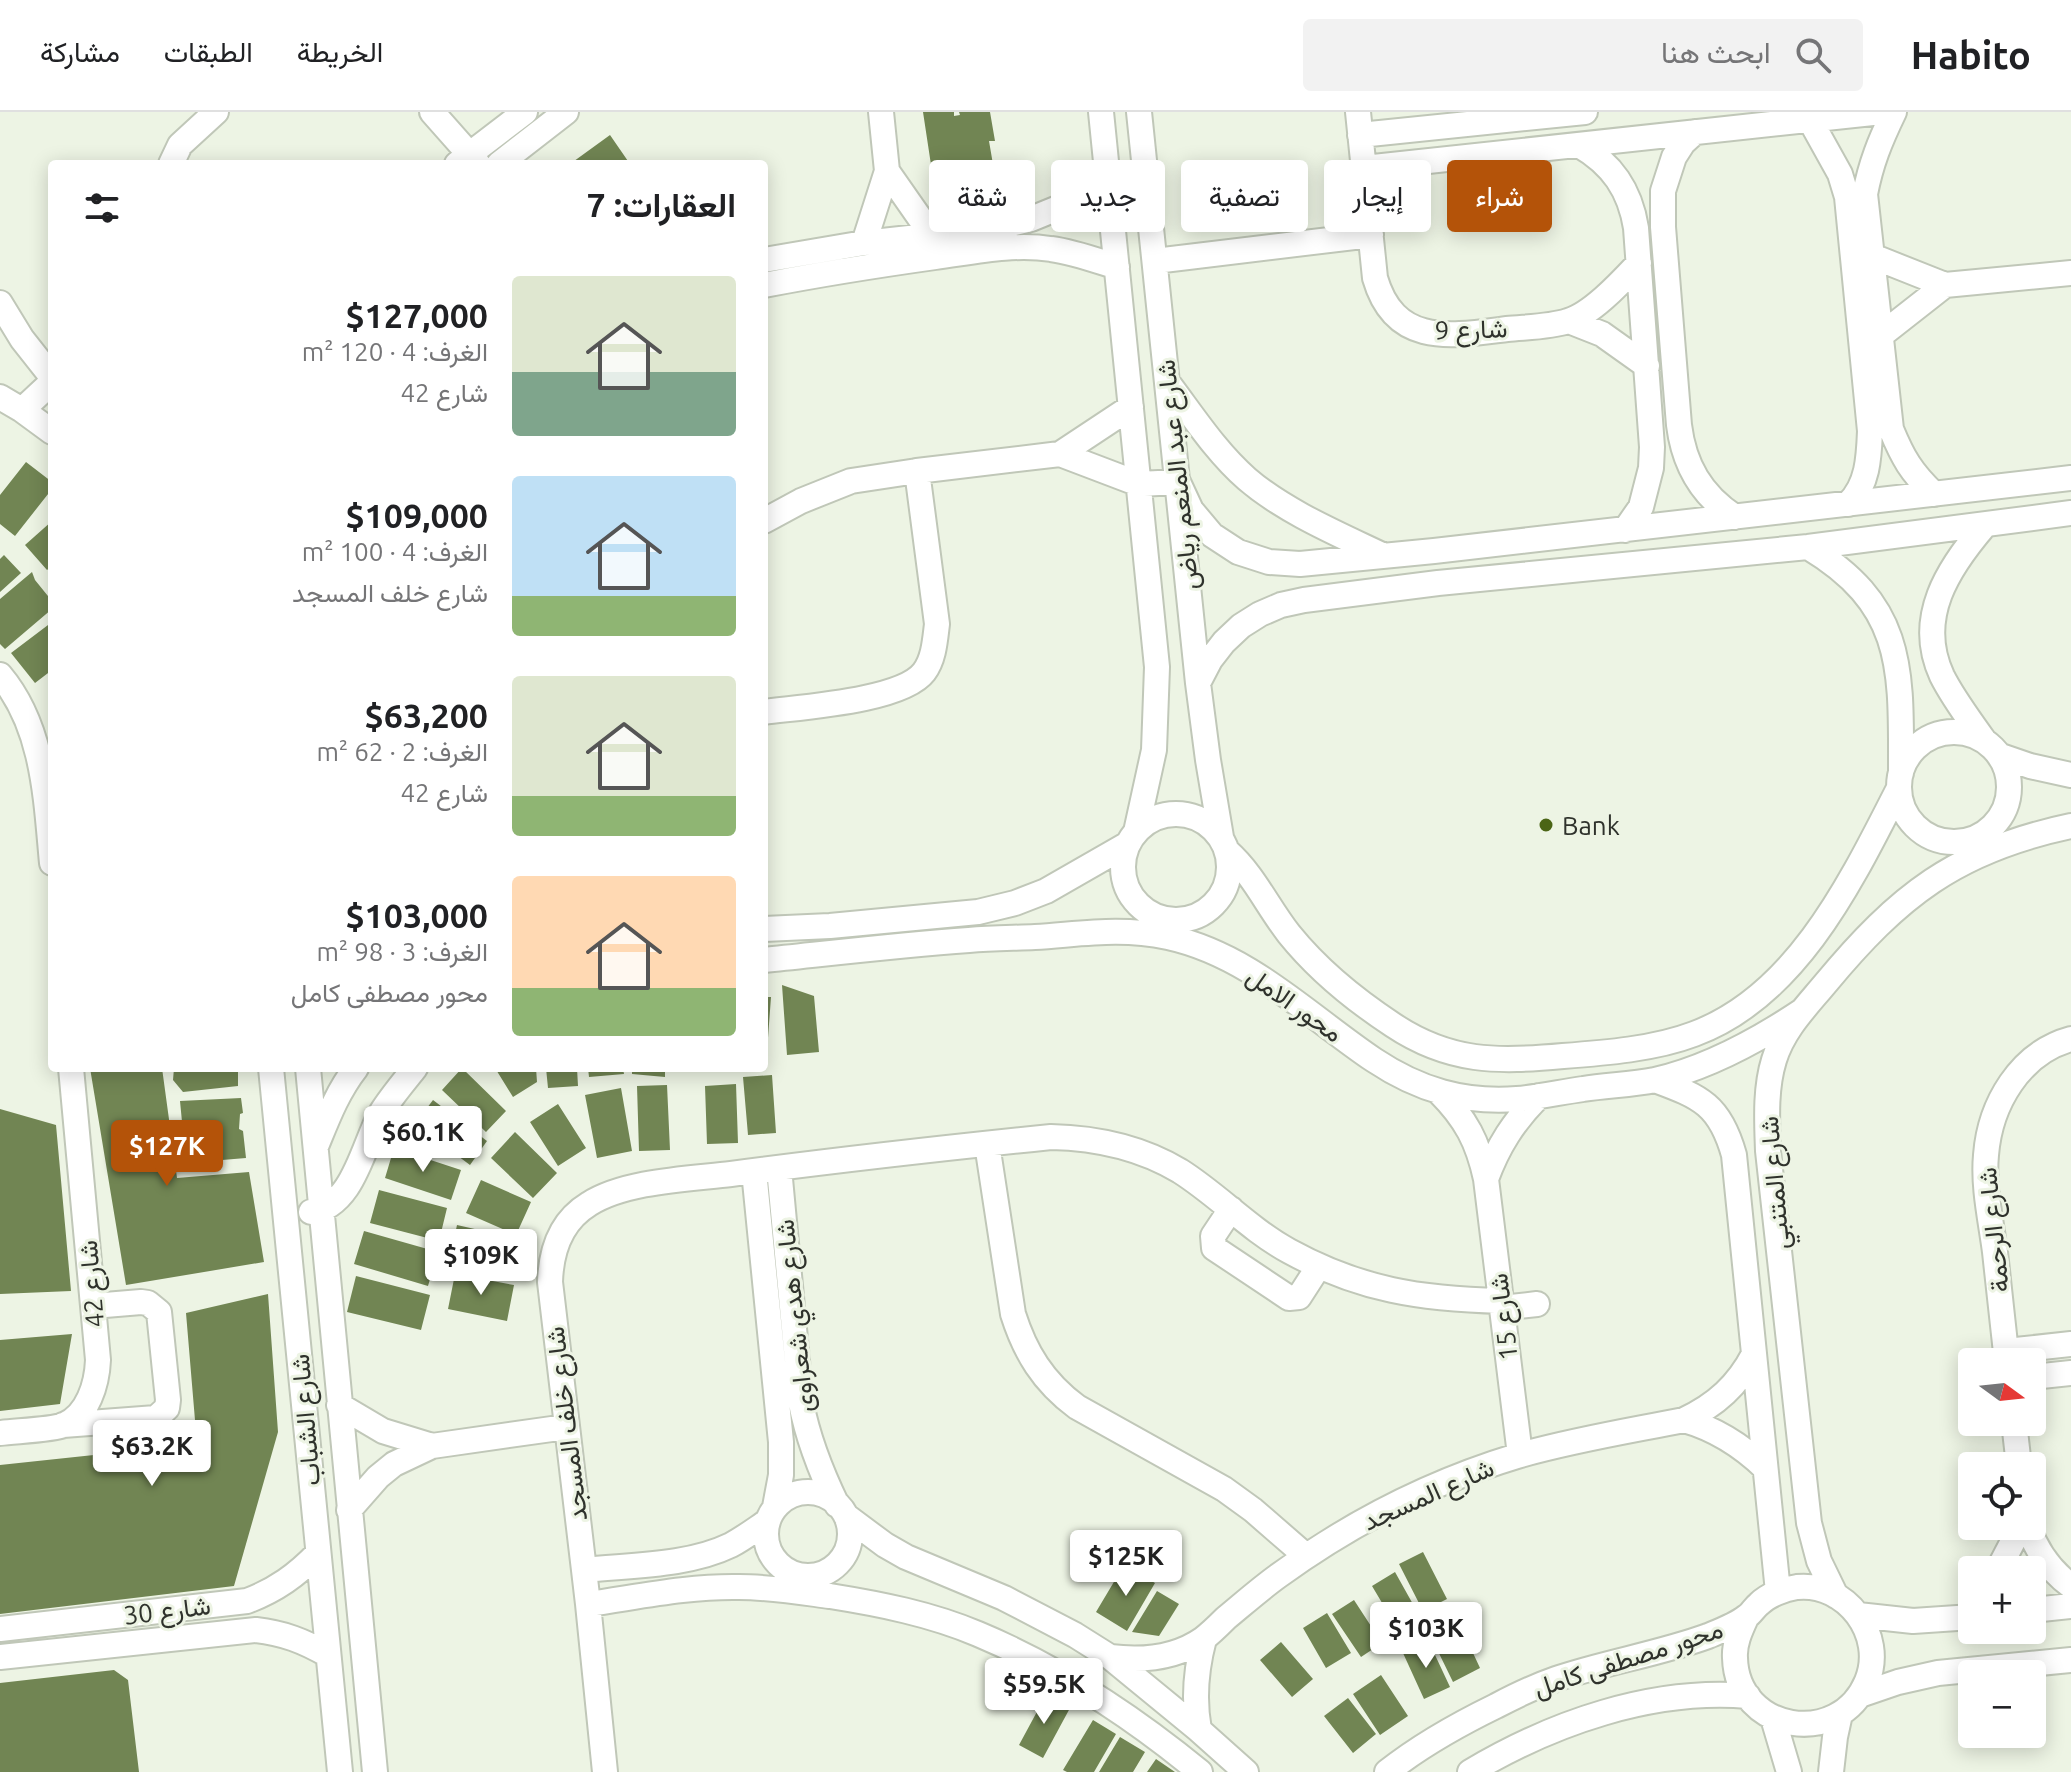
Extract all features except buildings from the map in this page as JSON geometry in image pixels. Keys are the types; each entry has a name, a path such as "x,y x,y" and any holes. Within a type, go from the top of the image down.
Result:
{"street":[{"path":"173,160 180,145 216,112"},
{"path":"432,112 467,160"},
{"path":"469,160 525,112"},
{"path":"504,160 566,112"},
{"path":"864,243 887,171 881,112"},
{"name":"شارع عبد المنعم رياض","path":"1101,112 1106,160"},
{"name":"شارع عبد المنعم رياض","path":"1139,112 1198,683 1208,760 1224,844"},
{"path":"1359,123 1585,112"},
{"path":"1431,161 1695,132 1745,119 1810,120 1882,112"},
{"path":"1894,112 1856,196 1880,430 1934,494"},
{"path":"1810,120 1856,196 1872,256 1880,336 1880,430 1857,495 1848,504"},
{"name":"شارع 9","path":"1359,123 1363,160"},
{"path":"1695,132 1674,157 1663,191 1663,227 1679,425 1685,452 1697,481 1717,505 1735,517"},
{"path":"1579,145 1592,152 1614,173 1629,199 1636,228 1652,427 1651,468 1641,507 1625,530"},
{"path":"887,171 931,234"},
{"path":"768,284 991,239 1051,212"},
{"path":"1636,228 1663,227"},
{"name":"شارع عبد المنعم رياض","path":"1113,232 1156,643 1154,750 1132,838"},
{"name":"شارع 9","path":"1371,232 1375,278 1380,294 1399,318 1428,333 1460,335 1569,321 1606,295 1639,263"},
{"path":"768,259 931,234 991,239 1050,249 1117,267"},
{"path":"1155,261 1371,235"},
{"path":"1872,256 1945,285 2071,273"},
{"path":"1880,336 1945,285"},
{"path":"0,303 48,374"},
{"path":"1569,321 1602,334 1647,366"},
{"path":"1167,382 1214,445 1248,480 1295,512 1384,556"},
{"path":"22,410 48,383"},
{"path":"0,397 48,429"},
{"path":"768,519 801,501 851,481 1060,454 1131,407"},
{"path":"1652,427 1679,425"},
{"path":"1060,454 1139,484 1178,482 1191,510 1212,535 1238,552 1269,562 1300,564 2071,478"},
{"path":"768,711 859,700 908,685 924,672 934,648 937,624 917,471"},
{"path":"2038,482 2042,516"},
{"path":"1198,683 1210,660 1241,626 1281,605 1304,600 1438,583 1808,547 2071,513"},
{"path":"1808,547 1858,584 1884,621 1892,643 1898,677 1900,782 1902,804 1909,818 1933,838 1948,842 1964,841 1992,827 2008,801 2010,786 2001,756 1983,739 1942,676 1935,656 1934,616 1945,578 1985,525"},
{"path":"1434,551 1438,583"},
{"path":"0,675 22,708 39,757 48,822"},
{"path":"768,924 830,926 978,912 1015,903 1046,891 1132,838 1149,821 1180,813 1210,825 1304,952 1342,988 1396,1027 1422,1042 1479,1058 1509,1060 1586,1054 1693,1035 1726,1019 1757,998 1775,981 1830,914 1865,857 1900,782 1907,758 1918,745 1933,736 1949,732 1967,732 1983,739"},
{"path":"2001,756 2071,775"},
{"path":"2001,815 2045,831"},
{"name":"شارع المتنبي","path":"1836,1596 1819,1561 1809,1523 1768,1151 1768,1099 1774,1060 1785,1034 1802,1011 1869,933 1920,888 1991,849 2071,826"},
{"path":"1132,838 1123,860 1123,876 1128,891 1150,915 1173,920 1201,947"},
{"path":"1938,876 1948,842"},
{"path":"1137,932 1173,920 1196,917 1210,909 1228,883 1230,867 1224,844"},
{"name":"محور الامل","path":"768,960 970,940 1105,931 1171,938 1201,947 1261,976 1376,1061 1399,1074 1439,1092 1476,1099 1539,1096 1655,1080 1702,1066 1728,1054 1802,1011"},
{"name":"شارع الرحمة","path":"2006,1348 1986,1175 1989,1136 2002,1099 2025,1066 2037,1054 2071,1039"},
{"path":"1586,1054 1592,1087"},
{"name":"شارع 42","path":"63,1425 86,1404 93,1390 98,1360 71,1072"},
{"name":"شارع الشباب","path":"271,1072 339,1762"},
{"name":"شارع الشباب","path":"308,1072 374,1760"},
{"path":"316,1146 330,1111 353,1072"},
{"path":"285,1215 321,1210 346,1188 381,1114 412,1072"},
{"name":"شارع المتنبي","path":"1655,1080 1684,1091 1710,1107 1725,1129 1734,1155 1778,1592"},
{"name":"شارع 15","path":"1439,1092 1465,1122 1475,1140 1486,1179 1520,1455"},
{"path":"1486,1179 1498,1148 1516,1120 1539,1096"},
{"name":"شارع خلف المسجد","path":"605,1772 550,1282 554,1248 567,1225 585,1206 600,1197 635,1187 754,1171 1051,1137 1076,1138 1126,1147 1149,1155 1181,1172 1285,1249 1354,1280 1428,1298 1537,1304"},
{"path":"987,1144 1013,1314 1020,1337 1045,1379 1077,1407 1224,1489 1306,1556"},
{"path":"1734,1155 1768,1151"},
{"name":"شارع هدي شعراوى","path":"779,1168 801,1403 807,1431 842,1511"},
{"name":"شارع هدي شعراوى","path":"754,1171 781,1442 781,1475 772,1514"},
{"path":"1231,1209 1213,1236 1214,1248 1289,1298 1299,1297 1319,1266"},
{"path":"0,1433 156,1418 167,1408 159,1312 148,1303 141,1302 93,1306"},
{"path":"2046,1349 2071,1344"},
{"name":"شارع المسجد","path":"1110,1657 1159,1657 1204,1639 1245,1602 1306,1556 1376,1514 1449,1480 1520,1455 1684,1420 1709,1407 1731,1389 1754,1354"},
{"path":"2046,1376 2071,1373"},
{"path":"339,1405 383,1431 432,1446"},
{"path":"1684,1420 1728,1438 1765,1468"},
{"path":"349,1510 394,1464 432,1446 566,1427"},
{"path":"584,1570 688,1559 709,1553 730,1545 794,1494 818,1493 885,1545 906,1557 1004,1598 1110,1657 1246,1772"},
{"path":"772,1514 766,1534 767,1548 774,1560 784,1570 809,1577 831,1570 846,1551 849,1528 842,1511"},
{"path":"2035,1540 2052,1569 2071,1586"},
{"name":"شارع 30","path":"0,1629 247,1601 293,1577 318,1553"},
{"path":"831,1570 868,1602"},
{"path":"776,1589 797,1576"},
{"path":"588,1604 704,1588 740,1587 868,1602 922,1615 976,1633 1027,1656 1117,1711 1200,1772"},
{"path":"1797,1587 1818,1588 1836,1596 1849,1604 1867,1630 1872,1663 1868,1680 1851,1706 1824,1722 1789,1724 1773,1718 1759,1709 1738,1678 1735,1657 1738,1637 1746,1618 1760,1603 1778,1592 1797,1587"},
{"path":"203,1606 205,1634"},
{"path":"2046,1609 2071,1606"},
{"path":"1858,1615 1913,1621 1958,1615"},
{"name":"محور مصطفى كامل","path":"1387,1772 1444,1732 1554,1680 1708,1636 1746,1618"},
{"name":"شارع 30","path":"0,1657 238,1631 273,1632 310,1644 328,1655"},
{"path":"1199,1730 1195,1709 1196,1685 1204,1639"},
{"path":"1860,1695 1938,1673 2071,1660"},
{"name":"محور مصطفى كامل","path":"1470,1772 1528,1741 1610,1712 1690,1695 1748,1696"},
{"path":"1831,1772 1840,1714"},
{"path":"1773,1718 1789,1772"},
{"path":"339,1762 374,1760"}],"place":[{"name":"Bank","path":"1546,825"}]}
